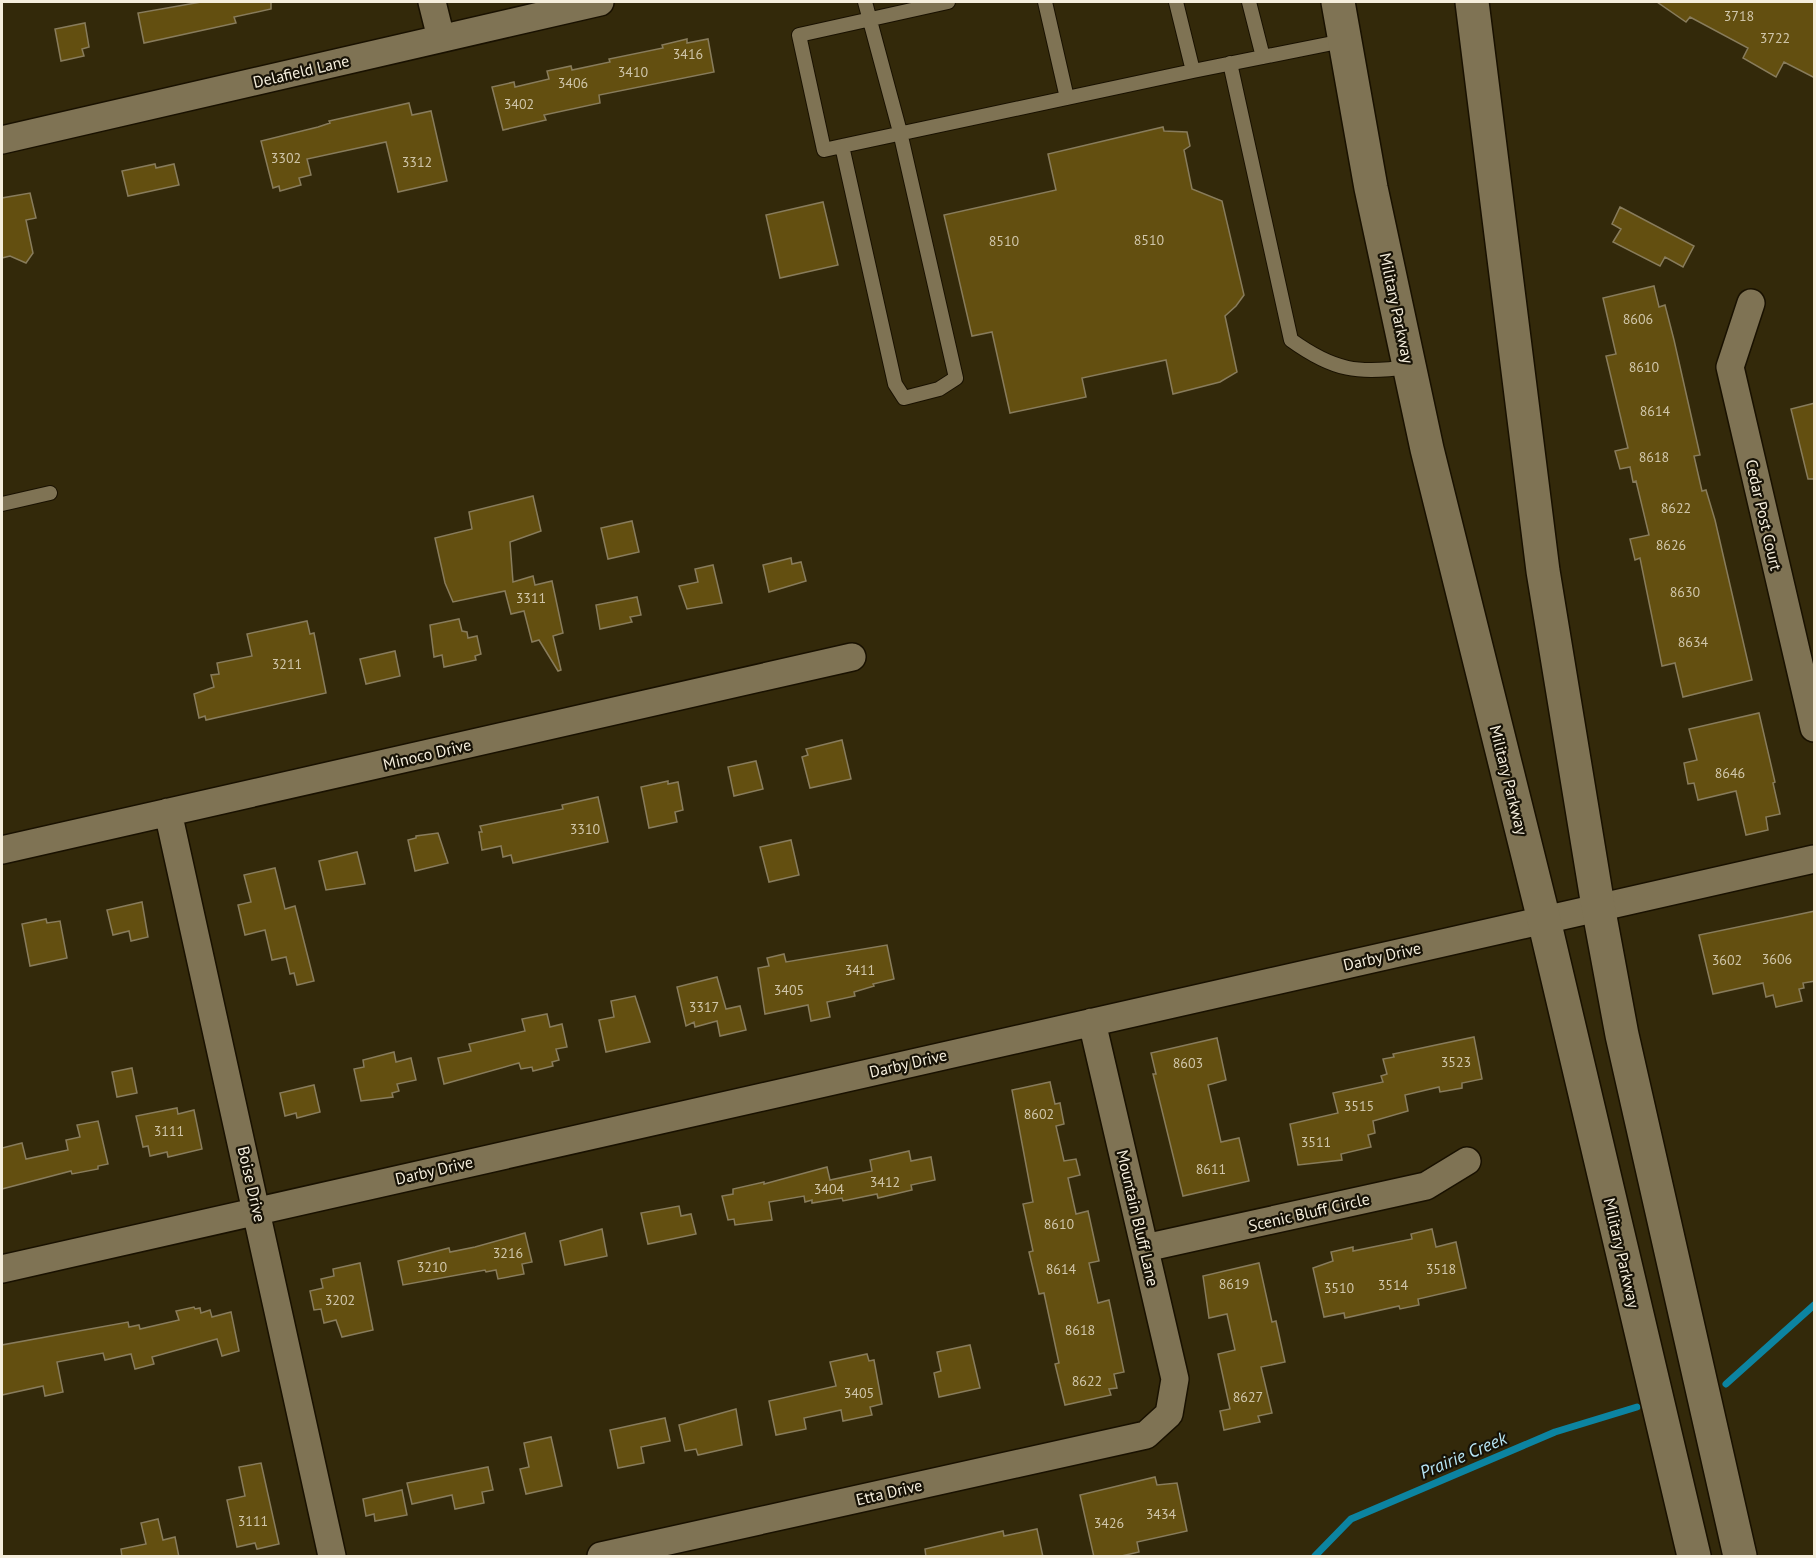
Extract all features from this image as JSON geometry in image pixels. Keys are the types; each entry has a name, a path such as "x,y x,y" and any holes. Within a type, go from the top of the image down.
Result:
{"main road":[{"name":"Military Parkway","path":"1338,2 1343,41 1409,367 1544,920 1694,1557"},
{"path":"1472,2 1541,559 1598,906 1622,1035 1740,1557"}],"street":[{"path":"432,2 441,38"},
{"name":"Delafield Lane","path":"2,140 600,2"},
{"name":"Cedar Post Court","path":"1751,303 1730,367 1815,728"},
{"name":"Minoco Drive","path":"2,850 852,657"},
{"name":"Boise Drive","path":"168,812 258,1210 332,1557"},
{"name":"Darby Drive","path":"2,1269 1598,906 1815,859"},
{"name":"Mountain Bluff Lane","path":"1092,1022 1175,1379 1169,1414"},
{"name":"Scenic Bluff Circle","path":"1145,1248 1426,1186 1467,1161"},
{"name":"Etta Drive","path":"601,1557 1146,1435 1169,1414"}],"lane":[{"path":"842,146 895,384 903,398 939,389 956,378 900,132 865,2"},
{"path":"948,2 799,35 824,150 900,132 1343,41"},
{"path":"1045,2 1067,98"},
{"path":"1176,2 1193,71"},
{"path":"1249,2 1263,57"},
{"path":"1230,63 1291,340 1332,364 1372,372 1409,367"},
{"path":"2,504 50,493"}],"building":[{"path":"201,2 271,2 271,9 234,17 236,23 144,43 138,13"},
{"path":"1657,2 1815,2 1815,78 1784,62 1776,77 1743,58 1748,48 1690,17 1686,22"},
{"path":"85,23 89,47 82,49 84,56 61,61 55,29"},
{"path":"687,39 687,43 708,39 714,72 599,95 600,103 544,115 546,120 503,130 492,87 514,82 515,87 549,79 547,71 571,66 572,70 610,62 609,59 663,48 662,45"},
{"path":"409,103 412,115 431,111 447,181 398,192 386,142 307,159 311,175 299,178 301,185 280,191 279,186 273,188 261,141 318,127 330,123 329,121"},
{"path":"1163,127 1164,131 1187,132 1190,146 1184,150 1192,189 1222,201 1244,295 1225,316 1237,372 1220,382 1173,394 1166,360 1082,378 1086,397 1010,413 992,332 972,336 944,215 1056,190 1048,154"},
{"path":"155,164 156,168 174,164 179,185 128,196 122,171"},
{"path":"30,193 36,218 26,220 33,253 26,263 10,256 2,258 2,198"},
{"path":"823,202 838,265 780,278 766,215"},
{"path":"1620,207 1694,246 1683,267 1665,257 1660,266 1613,242 1621,229 1612,224"},
{"path":"1654,286 1659,307 1665,305 1674,340 1700,455 1694,456 1702,491 1706,490 1715,520 1752,680 1683,697 1675,663 1662,666 1640,558 1635,560 1630,539 1649,535 1636,481 1633,482 1630,467 1620,469 1615,451 1628,448 1606,356 1616,354 1603,298"},
{"path":"1815,403 1815,479 1808,479 1791,409"},
{"path":"533,496 541,531 510,542 513,582 533,576 535,585 552,581 563,633 553,636 561,670 558,671 539,640 532,642 524,611 511,614 505,591 453,602 445,583 435,538 472,529 469,512"},
{"path":"632,521 639,552 608,559 601,528"},
{"path":"791,558 792,564 801,562 806,581 769,592 763,565"},
{"path":"713,565 722,603 687,609 679,586 698,582 695,569"},
{"path":"637,597 641,615 630,617 632,622 600,629 596,605"},
{"path":"459,619 462,631 467,632 468,638 477,636 481,654 475,656 476,660 444,667 442,655 434,657 430,625"},
{"path":"307,621 310,634 314,633 326,693 206,720 205,716 199,718 194,694 214,687 211,675 219,674 217,663 252,656 247,634"},
{"path":"395,651 400,676 366,684 360,659"},
{"path":"1759,713 1780,814 1766,817 1768,830 1746,835 1736,791 1698,800 1694,783 1688,784 1684,763 1697,760 1689,729"},
{"path":"842,740 851,779 810,788 802,757 808,755 806,749"},
{"path":"756,761 763,789 734,796 728,767"},
{"path":"668,781 668,784 678,782 683,810 675,812 677,822 649,828 641,787"},
{"path":"598,797 608,842 513,863 511,855 503,857 501,846 482,850 480,826 563,809 562,805"},
{"path":"438,833 448,863 415,871 408,840 416,836"},
{"path":"791,840 799,875 769,882 760,847"},
{"path":"357,852 365,884 326,890 319,861"},
{"path":"275,868 285,909 295,906 314,981 297,985 294,973 290,974 286,957 272,960 265,930 245,935 238,905 251,902 244,875"},
{"path":"142,902 148,937 131,941 129,931 113,935 107,910"},
{"path":"1815,911 1815,981 1803,983 1804,988 1799,989 1802,1001 1776,1007 1773,995 1766,997 1763,983 1713,994 1699,935"},
{"path":"46,919 47,923 60,921 67,958 30,966 22,924"},
{"path":"887,945 894,979 854,992 855,996 827,1002 830,1017 811,1021 808,1005 765,1014 758,968 769,966 767,958 784,954 786,962"},
{"path":"717,977 726,1009 740,1006 746,1030 720,1036 717,1021 695,1027 694,1022 686,1026 677,987"},
{"path":"635,996 650,1042 606,1052 599,1020 614,1017 611,1001"},
{"path":"547,1014 550,1027 562,1024 567,1047 556,1049 559,1060 552,1062 553,1066 533,1071 532,1067 521,1069 519,1063 444,1084 438,1058 471,1051 469,1044 525,1031 522,1019"},
{"path":"1474,1037 1482,1079 1462,1083 1462,1088 1440,1092 1439,1087 1405,1095 1408,1111 1373,1121 1375,1133 1368,1135 1371,1147 1341,1154 1342,1160 1298,1165 1290,1124 1338,1113 1333,1093 1383,1082 1381,1076 1387,1074 1383,1059 1394,1057 1393,1054"},
{"path":"1217,1038 1226,1080 1208,1085 1221,1142 1239,1138 1249,1181 1183,1196 1153,1074 1156,1074 1151,1053"},
{"path":"394,1052 396,1062 411,1058 416,1080 397,1084 399,1091 392,1093 393,1097 361,1101 354,1069 364,1067 363,1060"},
{"path":"132,1068 137,1093 117,1097 112,1072"},
{"path":"1050,1082 1055,1104 1060,1103 1064,1124 1056,1126 1064,1161 1076,1159 1080,1175 1068,1178 1076,1214 1088,1211 1099,1261 1089,1263 1098,1303 1109,1300 1124,1372 1114,1374 1117,1388 1109,1389 1111,1395 1065,1405 1055,1364 1059,1363 1044,1293 1039,1294 1029,1252 1033,1251 1023,1204 1033,1202 1012,1090"},
{"path":"314,1085 320,1112 297,1118 296,1113 285,1116 280,1093"},
{"path":"177,1108 178,1114 194,1110 202,1149 168,1157 167,1152 150,1156 148,1146 143,1147 136,1116"},
{"path":"98,1121 108,1164 98,1166 98,1169 72,1174 71,1171 2,1189 2,1148 22,1143 26,1159 68,1150 66,1140 80,1137 77,1125"},
{"path":"909,1151 911,1161 931,1157 935,1180 911,1185 912,1190 878,1198 877,1194 843,1201 842,1198 812,1203 812,1200 805,1202 804,1196 769,1202 772,1220 735,1225 734,1219 728,1220 722,1196 733,1194 733,1189 764,1182 764,1184 827,1167 830,1180 872,1171 870,1160"},
{"path":"679,1206 681,1216 691,1214 696,1234 648,1244 641,1213"},
{"path":"602,1229 607,1256 565,1265 560,1241"},
{"path":"1432,1229 1436,1247 1456,1242 1466,1288 1418,1299 1419,1305 1400,1309 1399,1306 1345,1318 1344,1313 1324,1317 1313,1268 1333,1261 1331,1252 1353,1247 1353,1251 1412,1239 1411,1234"},
{"path":"525,1233 532,1262 522,1264 524,1274 498,1279 496,1270 486,1272 485,1270 403,1285 398,1261 449,1248 450,1252 475,1247"},
{"path":"360,1263 373,1330 342,1337 336,1320 324,1323 321,1309 314,1310 310,1291 323,1288 321,1279 334,1276 333,1269"},
{"path":"1259,1263 1272,1322 1276,1321 1285,1362 1261,1367 1272,1413 1258,1416 1260,1422 1224,1430 1220,1411 1230,1409 1218,1354 1235,1350 1227,1314 1209,1318 1203,1276"},
{"path":"194,1307 195,1309 200,1308 201,1313 210,1310 212,1317 231,1312 239,1351 222,1356 217,1339 152,1357 154,1364 135,1369 131,1354 105,1360 103,1353 57,1362 63,1392 45,1396 43,1386 2,1395 2,1345 128,1322 129,1327 139,1325 140,1329 179,1320 176,1311"},
{"path":"970,1345 980,1388 939,1397 934,1373 941,1371 937,1352"},
{"path":"867,1354 869,1361 874,1360 882,1404 870,1407 872,1415 843,1421 841,1410 804,1418 806,1429 776,1435 769,1401 836,1386 830,1362"},
{"path":"736,1409 742,1445 698,1455 696,1449 685,1451 679,1425"},
{"path":"665,1418 670,1441 641,1447 644,1463 618,1468 610,1430"},
{"path":"551,1437 562,1486 526,1494 520,1469 529,1467 524,1443"},
{"path":"261,1463 279,1544 257,1549 255,1543 237,1547 227,1500 245,1496 239,1467"},
{"path":"488,1467 493,1490 482,1492 484,1503 455,1509 452,1495 412,1504 407,1483"},
{"path":"1155,1477 1157,1485 1177,1483 1187,1531 1137,1542 1139,1552 1117,1557 1094,1557 1080,1495"},
{"path":"402,1490 407,1515 375,1521 374,1514 366,1516 363,1499"},
{"path":"158,1519 163,1540 175,1537 179,1557 122,1557 121,1549 146,1544 141,1523"},
{"path":"1037,1529 1043,1557 926,1557 925,1549 1003,1531 1004,1536"}],"waterway":[{"name":"Prairie Creek","path":"1726,1384 1814,1305"},
{"name":"Prairie Creek","path":"1315,1556 1351,1519 1555,1432 1637,1407"}]}
